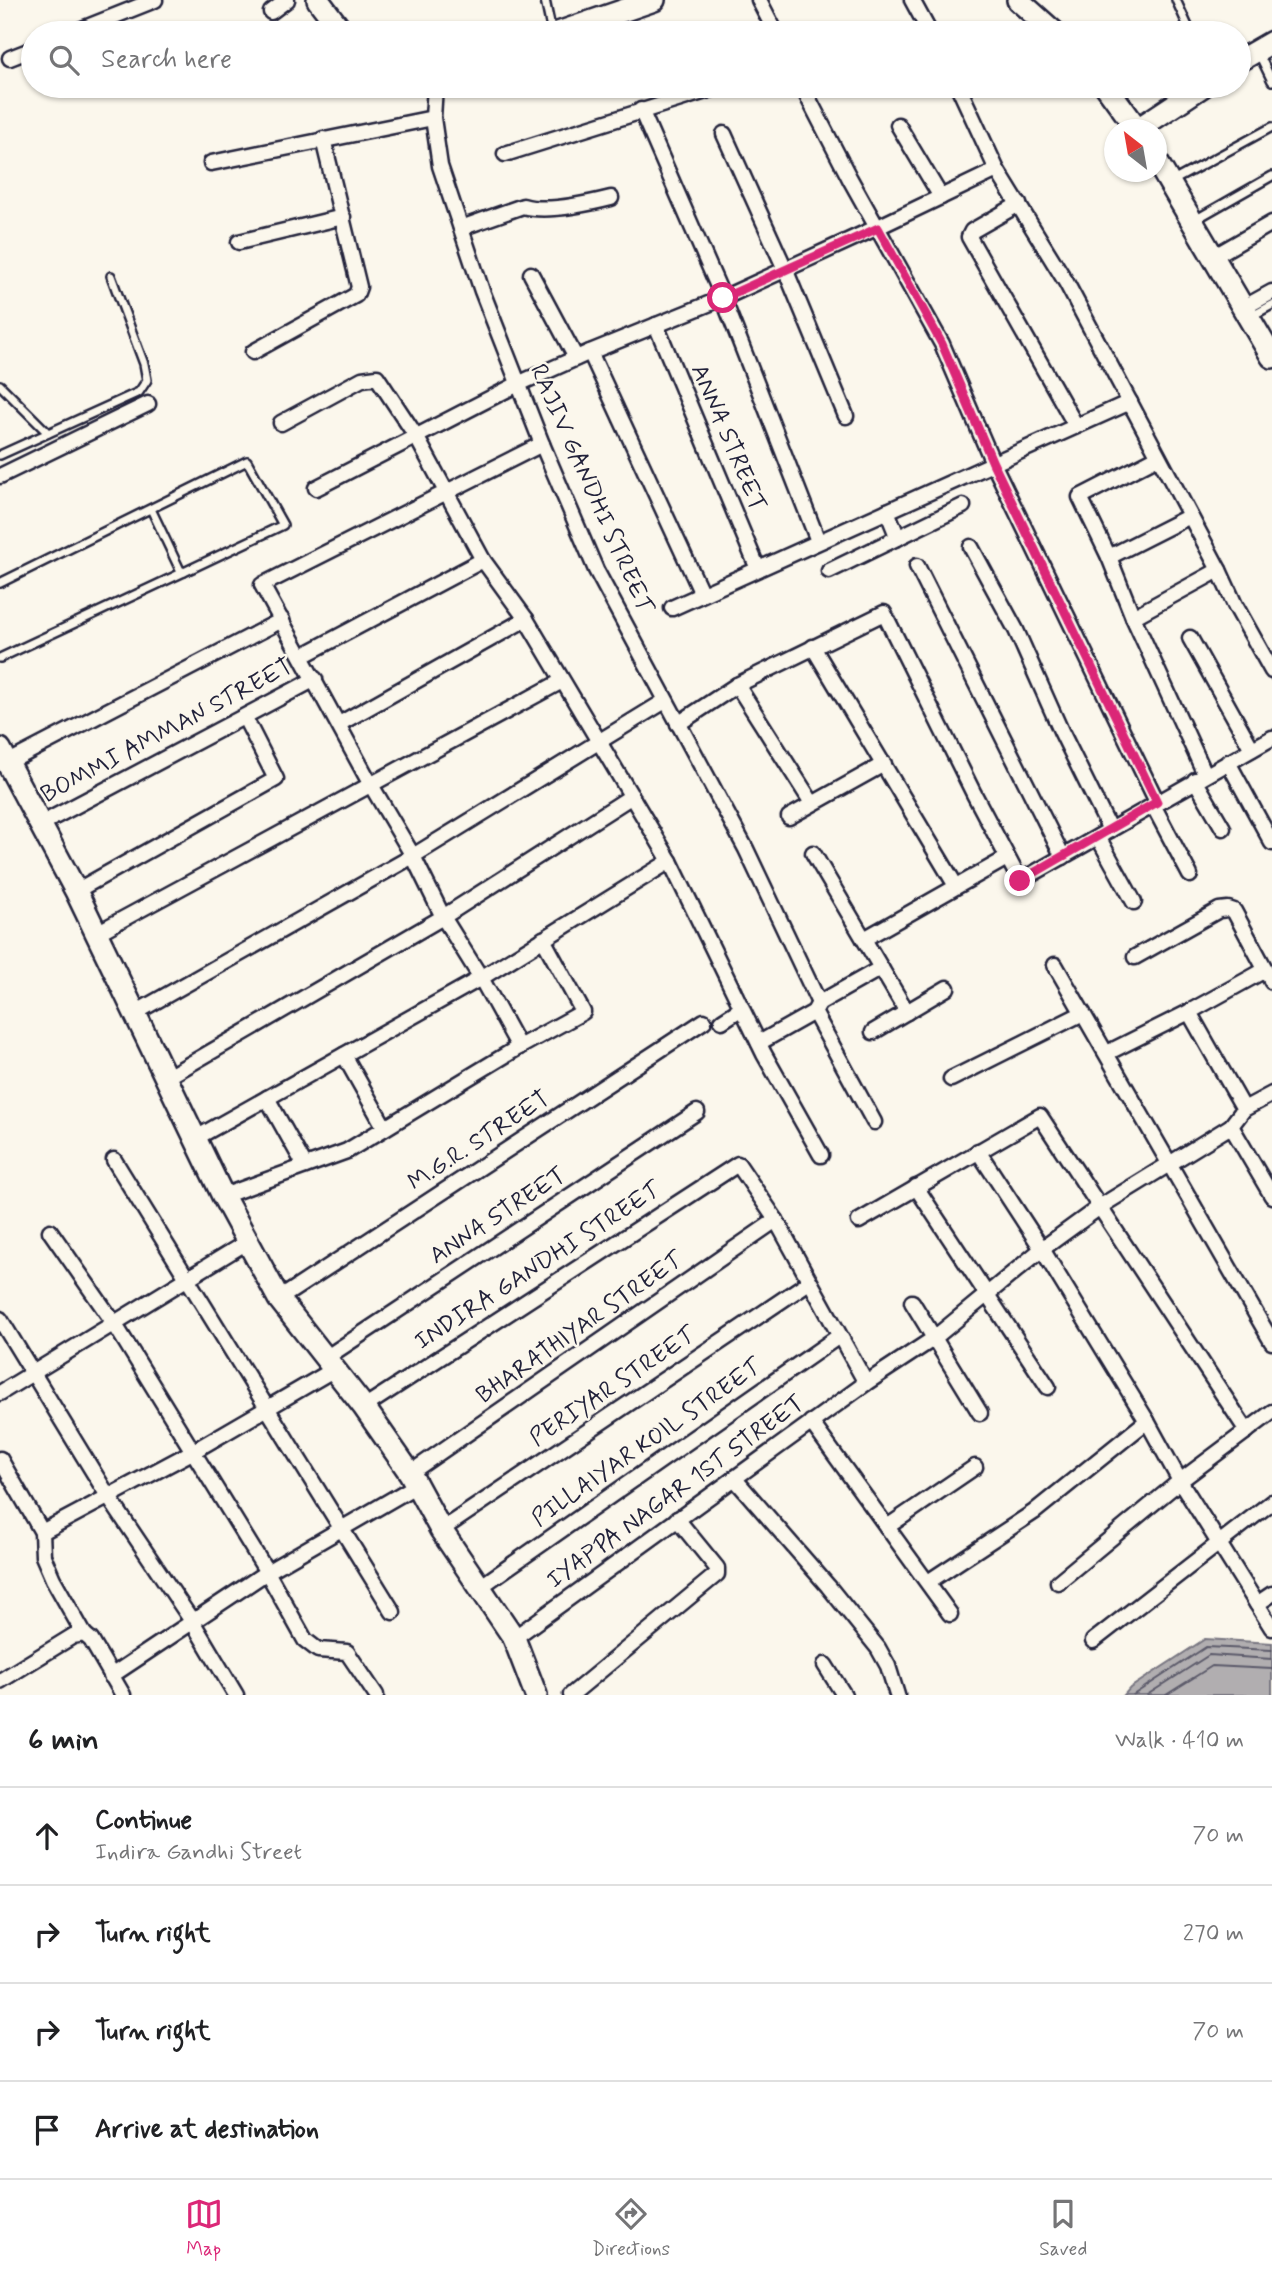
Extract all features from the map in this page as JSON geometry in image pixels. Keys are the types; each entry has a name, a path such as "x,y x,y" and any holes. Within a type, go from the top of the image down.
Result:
{"street":[{"path":"102,21 155,0"},
{"path":"271,12 287,0"},
{"path":"318,0 331,21"},
{"path":"593,21 654,0"},
{"path":"759,0 770,21"},
{"path":"912,0 923,21"},
{"path":"1018,0 1042,21"},
{"path":"10,58 21,54"},
{"name":"RAJIV GANDHI STREET","path":"434,98 433,118 440,166 461,228 518,384 596,570 746,849 817,1008 874,1122"},
{"path":"505,153 682,98"},
{"path":"808,98 942,344 993,463 1190,875"},
{"path":"964,98 997,170 1066,282 1272,671"},
{"path":"1115,98 1131,119"},
{"path":"1153,119 1185,98"},
{"path":"641,110 723,298 818,541"},
{"path":"211,163 433,118"},
{"path":"898,125 941,197"},
{"path":"724,134 785,269 846,416"},
{"path":"253,352 356,295 359,280 323,139"},
{"path":"317,488 518,384 723,298 878,228 997,170"},
{"path":"1167,178 1272,357"},
{"path":"461,228 523,206 567,206 611,198"},
{"path":"1019,204 972,231 969,237 1076,426"},
{"path":"239,242 343,218"},
{"path":"1213,257 1272,223"},
{"path":"531,274 583,355 702,594"},
{"path":"1246,313 1272,292"},
{"name":"ANNA STREET","path":"656,325 758,569"},
{"path":"281,423 362,379 377,377 416,436 482,560 526,619 670,861 759,1043 821,1155"},
{"path":"672,608 1129,402"},
{"path":"0,476 148,404"},
{"path":"519,1047 443,916 413,856 371,785 262,585 542,444"},
{"path":"1158,457 1080,497 1109,557 1223,828"},
{"path":"829,571 963,506"},
{"path":"887,511 898,538"},
{"path":"1109,557 1190,516"},
{"path":"971,547 1016,631 1134,902"},
{"path":"302,656 482,560"},
{"path":"917,566 1063,857"},
{"path":"1133,617 1219,570"},
{"path":"678,724 737,685 884,613 1020,881 1272,738"},
{"path":"340,724 526,619"},
{"path":"282,620 3,756 76,891 223,1196 279,1299 364,1407 414,1479 442,1530 514,1638 536,1695"},
{"path":"1189,638 1252,749"},
{"path":"813,647 956,886"},
{"name":"BOMMI AMMAN STREET","path":"41,824 315,679"},
{"path":"96,933 562,681"},
{"path":"737,685 812,803"},
{"path":"135,1013 413,856 665,701"},
{"path":"76,891 276,779 244,718"},
{"path":"1228,762 1271,839"},
{"path":"789,817 884,764"},
{"path":"166,1078 443,916 632,796"},
{"path":"813,853 907,1013"},
{"path":"864,939 1007,858"},
{"path":"195,1138 481,978 670,861"},
{"path":"1107,1053 1269,976 1234,911 1228,909 1219,910 1135,957"},
{"path":"223,1196 347,1151 519,1047 583,1012 543,939"},
{"path":"1055,965 1272,1342"},
{"path":"759,1043 881,968"},
{"path":"873,1032 947,988"},
{"path":"722,1021 742,1008"},
{"path":"1189,1012 1244,1109"},
{"path":"951,1079 1083,1013"},
{"name":"M.G.R. STREET","path":"279,1299 704,1021"},
{"path":"344,1055 386,1128"},
{"path":"1272,1094 1244,1109 1231,1126 1272,1196"},
{"path":"267,1098 305,1166"},
{"name":"ANNA STREET","path":"42,1532 268,1408 328,1364 697,1112"},
{"path":"859,1221 1040,1116 1247,1431"},
{"name":"IYAPPA NAGAR 1ST STREET","path":"514,1638 811,1422 933,1339 1042,1249 1101,1206 1231,1126"},
{"path":"978,1151 1042,1249 1147,1421 1180,1481 1272,1628"},
{"path":"114,1160 393,1612"},
{"name":"INDIRA GANDHI STREET","path":"364,1407 738,1164 776,1220"},
{"path":"916,1187 988,1292 1048,1387"},
{"path":"776,1220 866,1383"},
{"name":"BHARATHIYAR STREET","path":"111,1676 414,1479 776,1220"},
{"path":"50,1231 114,1323 267,1573 304,1640 318,1650 347,1652 376,1695"},
{"path":"0,1393 247,1242"},
{"name":"PERIYAR STREET","path":"442,1530 809,1282"},
{"path":"912,1302 980,1413"},
{"path":"0,1319 108,1496 192,1621 236,1695"},
{"name":"PILLAIYAR KOIL STREET","path":"480,1587 839,1336"},
{"path":"1058,1583 1180,1481 1272,1412"},
{"path":"928,1581 1034,1511 1147,1421"},
{"path":"811,1422 950,1614"},
{"path":"0,1459 42,1532 43,1556 53,1579 123,1695"},
{"path":"887,1527 975,1467"},
{"path":"734,1478 878,1648 888,1666 898,1695"},
{"path":"1093,1641 1272,1502"},
{"path":"571,1695 717,1574 717,1568 677,1519"},
{"path":"1257,1604 1272,1594"},
{"path":"0,1681 73,1636 84,1634"},
{"path":"825,1665 844,1695"}],"lane":[{"path":"545,0 549,21"},
{"path":"1176,0 1186,21"},
{"path":"1264,46 1272,81"},
{"path":"1170,183 1272,127"},
{"path":"1192,221 1272,176"},
{"path":"0,455 139,391 147,380 144,364 111,276"},
{"path":"1246,313 1272,305"},
{"path":"0,385 48,433"},
{"path":"0,583 247,461 283,525 0,658"},
{"path":"151,509 180,570 184,572"}],"water":[{"path":"1205,1639 1272,1643 1272,1695 1124,1695 1130,1688"}],"route":[{"path":"723,298 878,228 942,344 1023,527 1157,802 1020,881"}]}
